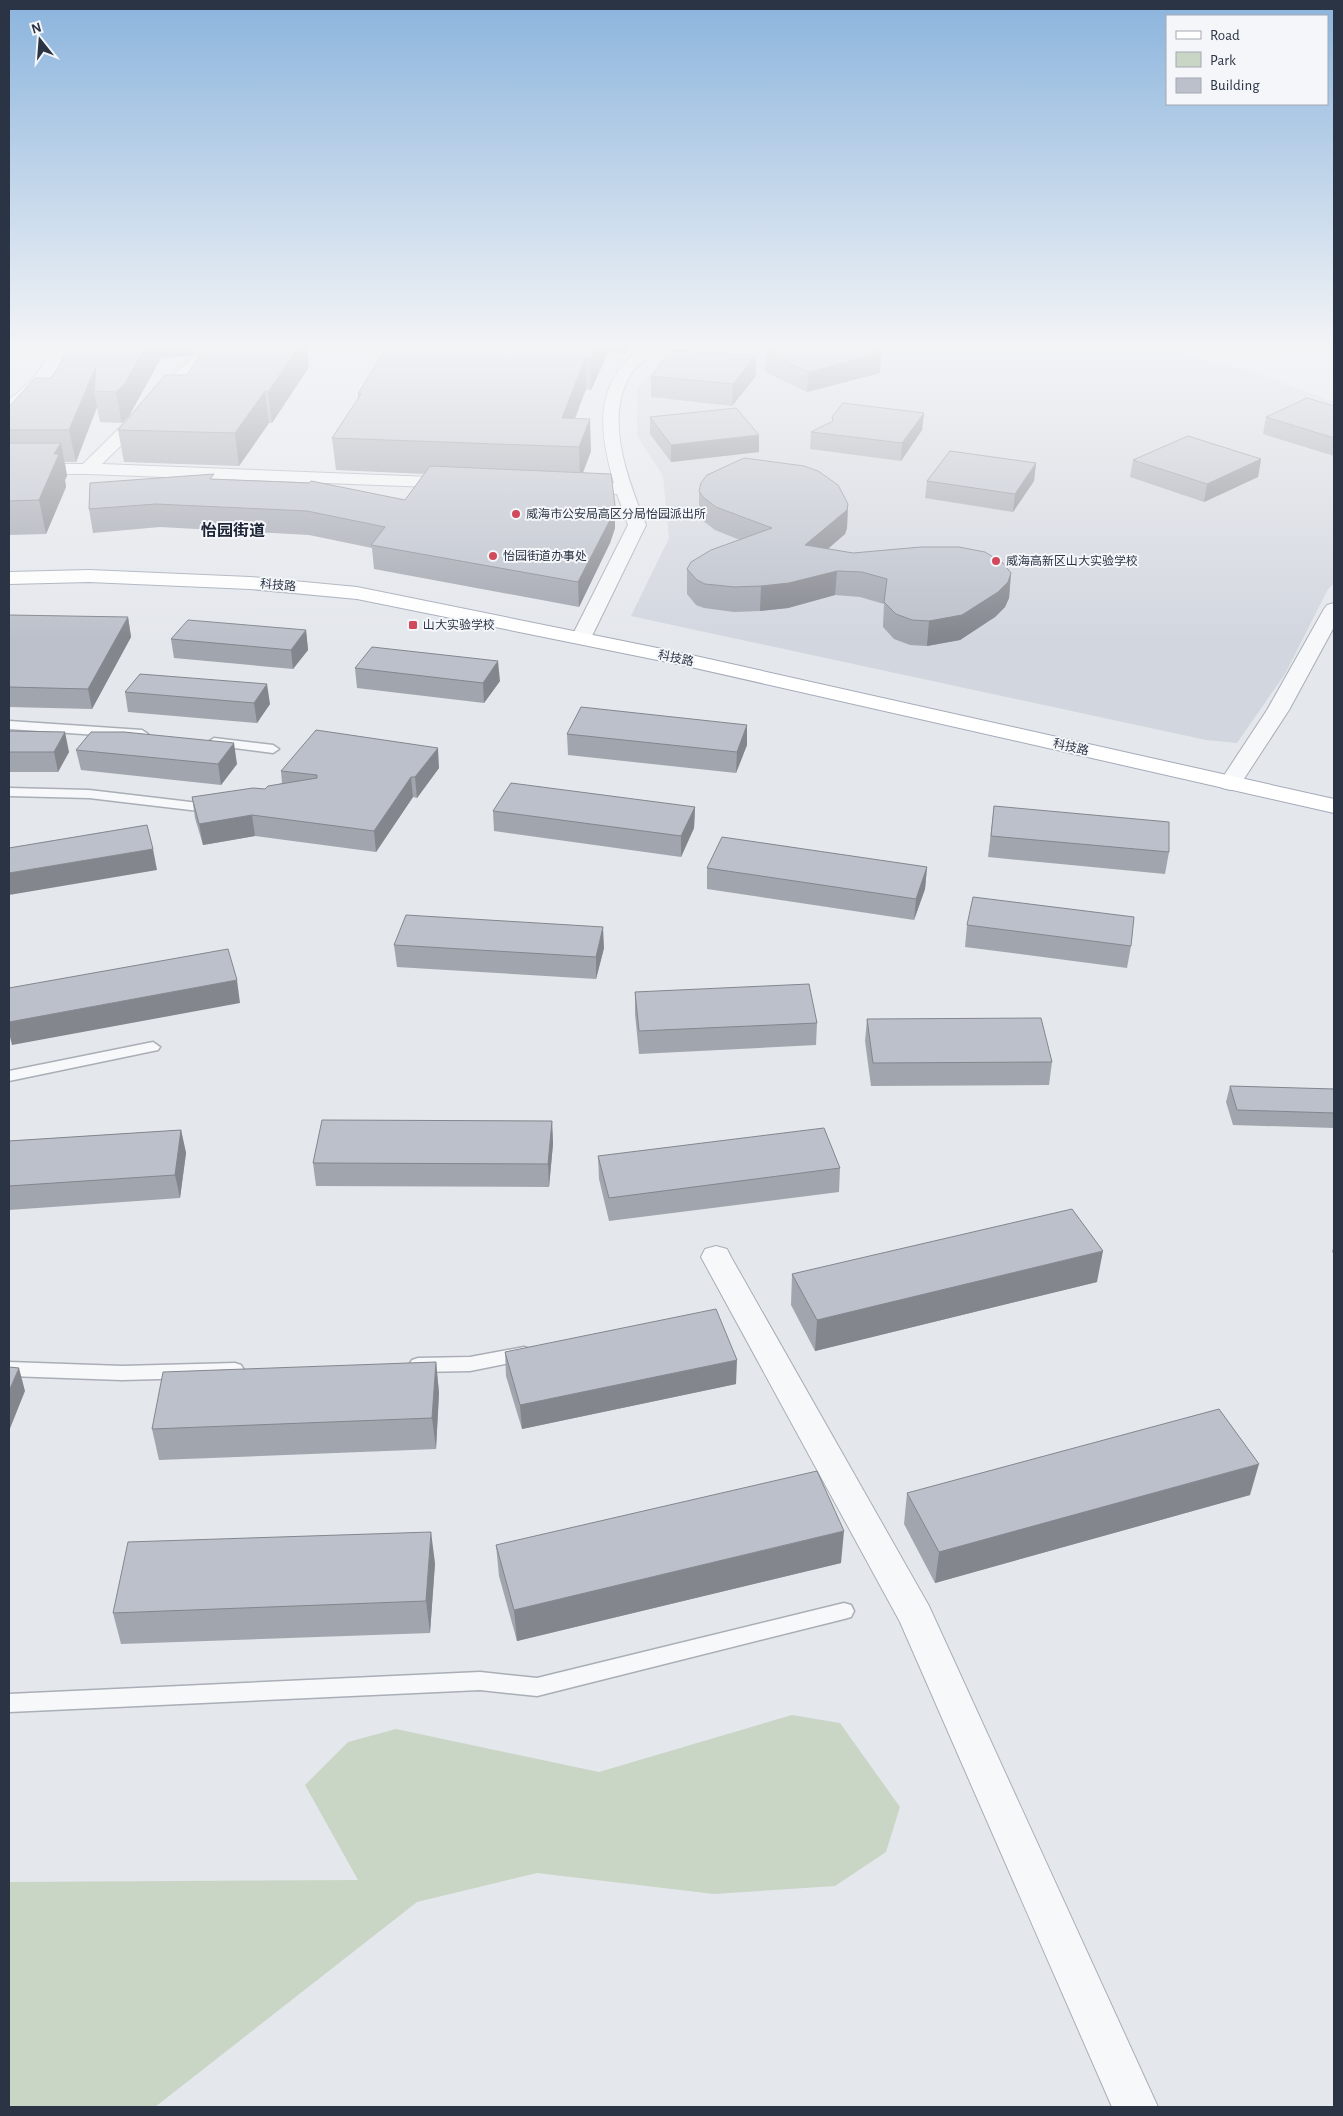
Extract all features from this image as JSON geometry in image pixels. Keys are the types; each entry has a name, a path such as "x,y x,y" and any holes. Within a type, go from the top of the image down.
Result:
{"main road":[{"name":"科技路","path":"9,578 89,576 222,582 357,593 581,638 1334,806"}],"street":[{"path":"88,470 114,444"},
{"path":"581,638 637,525 623,489 614,444"},
{"path":"9,469 88,470 474,484"},
{"path":"553,487 623,489"},
{"path":"1230,782 1278,710 1334,609"},
{"path":"716,1257 916,1616 1135,2107"}],"lane":[{"path":"9,725 93,729 150,735"},
{"path":"198,741 273,749"},
{"path":"9,792 88,794 199,807"},
{"path":"9,1076 153,1047"},
{"path":"401,1366 470,1364 538,1352"},
{"path":"9,1369 122,1373 251,1370"},
{"path":"9,1703 480,1681 537,1687 844,1611"}],"shaded area":[{"name":"威海高新区山大实验学校","path":"642,444 1334,444 1334,584 1328,589 1285,674 1237,743 1206,740 631,616 669,538 663,476"}],"green space":[{"path":"792,1715 840,1723 900,1807 886,1852 835,1886 714,1894 537,1873 417,1902 155,2107 9,2107 9,1882 358,1880 305,1785 348,1742 396,1729 599,1772"}],"building":[{"path":"9,444 61,444 54,454 59,454 39,500 9,501"},
{"path":"490,444 580,444 579,447"},
{"path":"1170,444 1213,444 1261,459 1207,484 1133,460"},
{"path":"950,451 1036,463 1015,494 927,481"},
{"path":"744,458 804,466 818,471 838,485 848,504 847,510 805,545 853,553 921,547 959,547 985,552 1003,563 1011,573 1008,582 998,592 962,615 929,621 912,620 896,614 884,602 887,579 862,572 837,571 789,583 761,586 735,587 705,584 697,580 687,569 691,562 711,550 772,528 716,507 703,497 699,491 701,483 707,475"},
{"path":"430,466 611,474 615,505 610,520 578,582 371,545 385,527 307,511 156,504 89,509 90,483 214,474 210,479 309,483 311,481 405,500"},
{"path":"9,615 128,617 88,689 9,687"},
{"path":"188,620 306,630 291,650 171,639"},
{"path":"372,647 498,661 483,683 355,668"},
{"path":"140,674 267,684 254,703 125,692"},
{"path":"581,707 747,725 737,752 567,734"},
{"path":"316,730 438,748 415,777 411,777 374,831 252,815 199,824 192,797 253,788 265,789 268,786 317,778 317,775 281,771"},
{"path":"9,731 65,732 54,752 9,752"},
{"path":"91,732 124,732 234,743 218,764 76,750"},
{"path":"511,783 695,807 681,836 493,811"},
{"path":"994,806 1169,822 1169,852 991,836"},
{"path":"147,825 153,849 9,873 9,848"},
{"path":"722,837 927,867 916,899 707,868"},
{"path":"973,897 1134,917 1131,946 967,925"},
{"path":"406,915 603,927 596,957 394,945"},
{"path":"228,949 237,980 9,1022 9,988"},
{"path":"809,984 817,1023 639,1031 635,992"},
{"path":"1041,1018 1052,1062 873,1063 867,1019"},
{"path":"1230,1086 1334,1089 1334,1113 1237,1110"},
{"path":"322,1120 552,1121 548,1164 313,1163"},
{"path":"824,1128 840,1168 609,1198 598,1156"},
{"path":"181,1130 175,1175 9,1186 9,1141"},
{"path":"1072,1209 1103,1251 817,1320 792,1274"},
{"path":"716,1309 737,1360 520,1405 505,1352"},
{"path":"436,1362 432,1418 152,1429 163,1372"},
{"path":"9,1367 19,1368 9,1391"},
{"path":"1219,1409 1259,1464 939,1552 907,1493"},
{"path":"817,1471 844,1531 514,1610 496,1545"},
{"path":"431,1532 426,1601 113,1613 128,1542"}],"place":[{"name":"威海市公安局高区分局怡园派出所","path":"516,514"},
{"name":"怡园街道办事处","path":"493,556"},
{"name":"威海高新区山大实验学校","path":"996,561"},
{"name":"山大实验学校","path":"413,625"}],"district":[{"name":"怡园街道","path":"233,530"}]}
